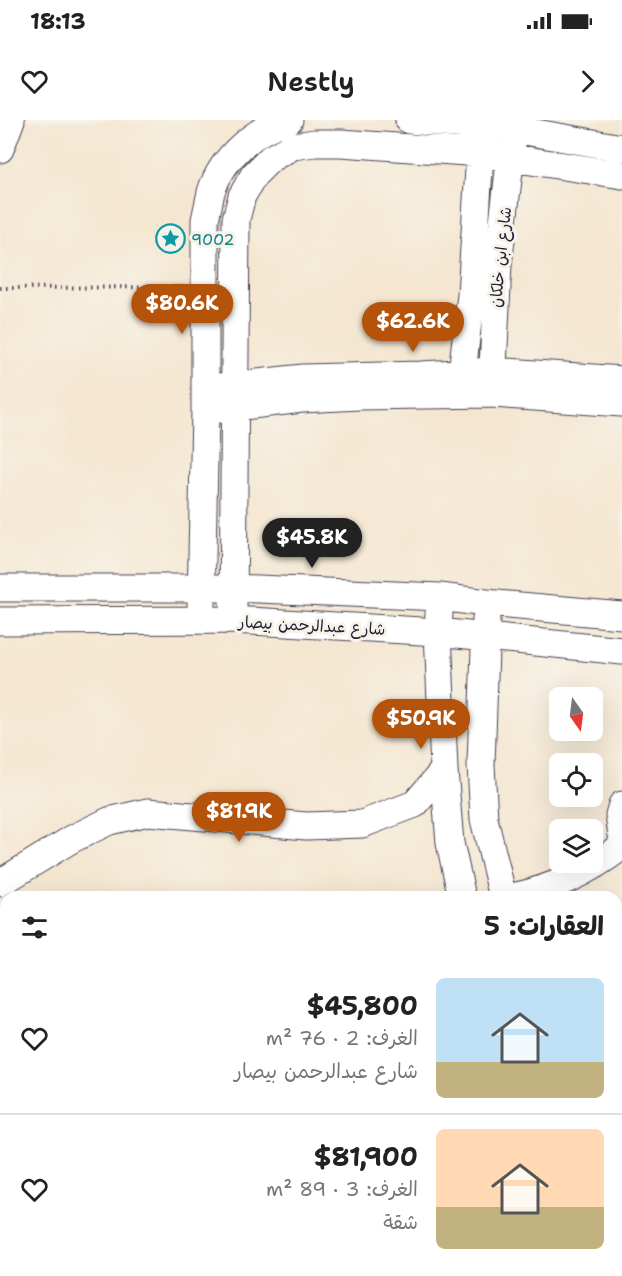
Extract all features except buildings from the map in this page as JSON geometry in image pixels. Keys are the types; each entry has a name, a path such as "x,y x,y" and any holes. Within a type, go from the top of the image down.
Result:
{"street":[{"path":"0,149 11,120"},
{"path":"201,620 205,220 212,190 226,162 248,140 274,124 289,120"},
{"path":"409,120 514,125 622,148"},
{"name":"شارع ابن خلكان","path":"461,384 471,295 480,153 485,123"},
{"name":"شارع ابن خلكان","path":"492,383 498,265 514,125"},
{"path":"233,620 236,219 242,196 254,175 271,158 293,146 332,143 480,153 622,176"},
{"path":"205,399 235,396 303,378 392,376 461,384 622,380"},
{"path":"492,383 622,404"},
{"name":"شارع عبدالرحمن بيصار","path":"0,588 234,588 440,597 622,615"},
{"path":"440,597 438,632 444,770 450,843 461,891"},
{"path":"486,603 481,765 484,819 502,891"},
{"name":"شارع عبدالرحمن بيصار","path":"0,621 233,620 438,632 622,651"},
{"path":"0,883 72,839 109,822 148,812 306,826 362,824 415,804 444,770"},
{"path":"622,805 619,815 622,835"},
{"path":"540,891 569,880 599,863 622,846"}],"path":[{"path":"0,288 205,287"}],"place":[{"name":"9002","path":"170,239"}]}
